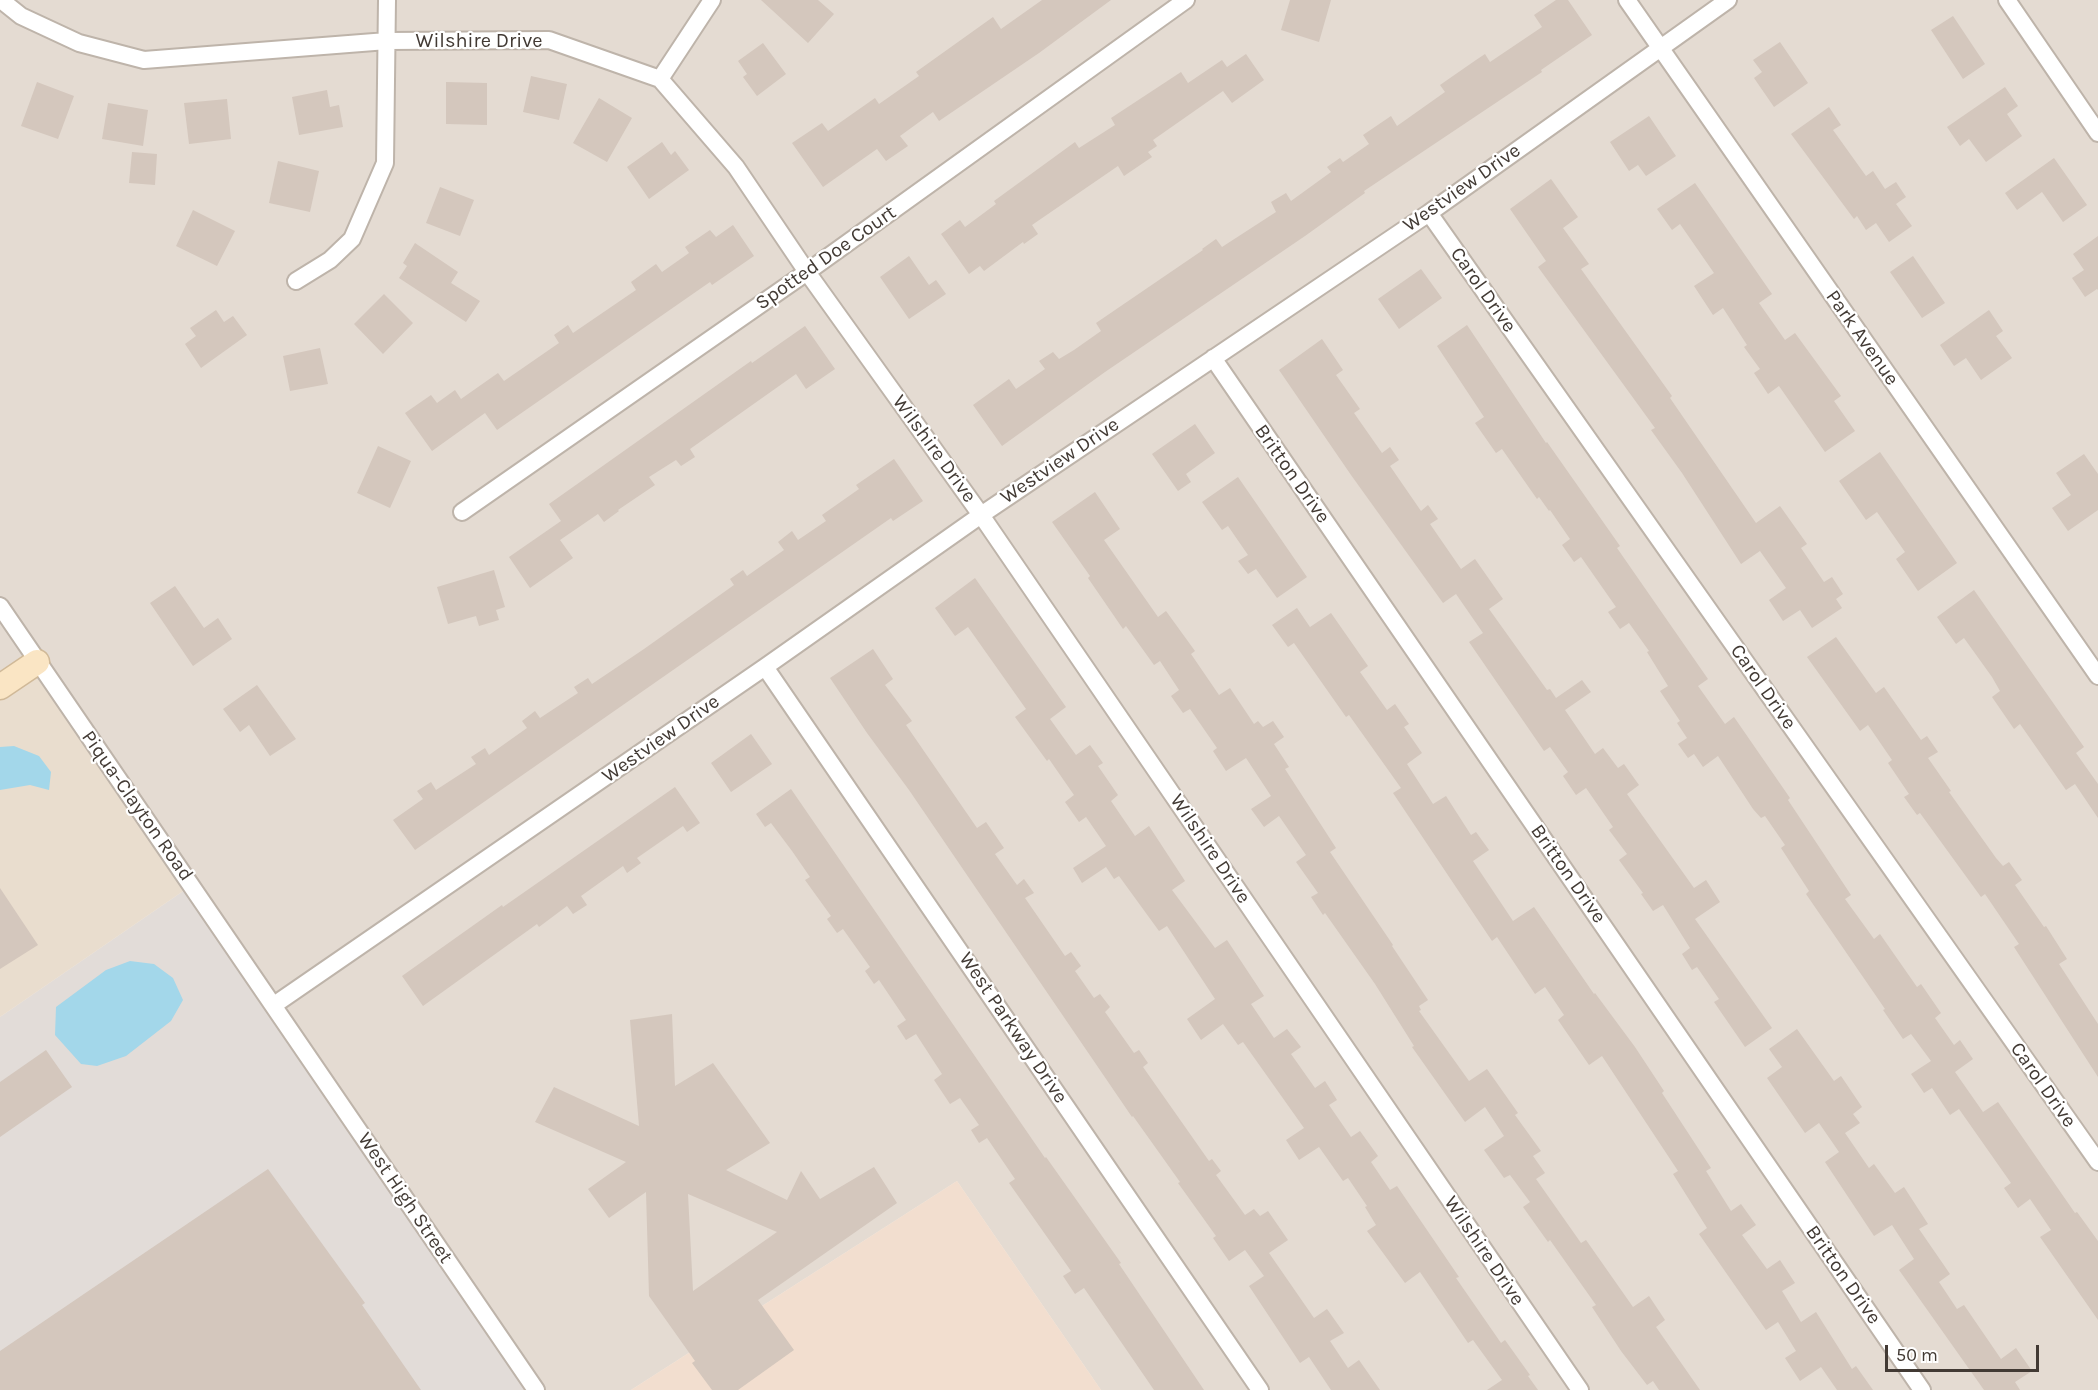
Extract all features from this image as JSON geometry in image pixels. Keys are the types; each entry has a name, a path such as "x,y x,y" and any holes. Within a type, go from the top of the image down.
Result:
{"street":[{"name":"Wilshire Drive","path":"1,0 21,16 79,43 144,60 387,41 549,40 660,79 736,167 807,272 981,515 1580,1390"},
{"path":"296,281 330,260 352,239 385,163 387,0"},
{"path":"660,79 712,0"},
{"name":"Spotted Doe Court","path":"462,512 807,272 1186,0"},
{"name":"Park Avenue","path":"1626,0 2098,676"},
{"name":"Westview Drive","path":"274,1005 765,667 981,515 1429,213 1728,0"},
{"path":"2007,0 2098,132"},
{"name":"Carol Drive","path":"1429,213 2098,1162"},
{"name":"Britton Drive","path":"1213,358 1922,1390"},
{"name":"Piqua-Clayton Road","path":"0,606 274,1005"},
{"path":"0,687 38,662"},
{"name":"West Parkway Drive","path":"765,667 1260,1390"},
{"name":"West High Street","path":"274,1005 536,1390"}],"shaded area":[{"path":"0,0 2098,0 2098,1390 1101,1390 957,1181 631,1390 536,1390 192,885 0,687"},
{"path":"37,662 192,885 0,1017 0,687"},
{"path":"192,885 536,1390 0,1390 0,1017"},
{"path":"957,1181 1101,1390 631,1390"}],"water":[{"path":"14,746 39,756 51,772 49,790 30,785 0,790 0,747"},
{"path":"130,961 154,964 173,978 183,1000 171,1021 126,1056 97,1066 81,1064 55,1035 56,1007 106,970"}],"building":[{"path":"761,0 818,0 834,14 808,43"},
{"path":"1042,0 1111,0 1039,53 939,121 933,112 900,136 908,146 886,161 877,149 823,187 792,143 822,123 828,131 875,98 879,104 919,76 916,72 993,17 1001,29"},
{"path":"1290,0 1331,0 1319,42 1281,30"},
{"path":"1556,0 1568,0 1592,35 1541,70 1542,72 1364,191 1365,193 1305,236 1105,372 1002,446 973,405 1009,379 1016,389 1045,369 1039,361 1053,352 1059,359 1074,350 1101,331 1096,323 1216,239 1222,247 1276,212 1271,202 1286,193 1291,201 1331,172 1327,167 1340,158 1343,162 1369,144 1363,135 1391,116 1397,126 1445,92 1440,85 1476,60 1485,54 1490,62 1542,27 1534,15"},
{"path":"1953,16 1985,64 1963,79 1931,30"},
{"path":"1780,42 1808,83 1774,107 1754,78 1762,72 1753,60"},
{"path":"763,43 786,74 757,96 743,77 747,74 738,61"},
{"path":"1246,54 1264,80 1232,103 1223,91 1153,140 1157,146 1148,152 1152,157 1124,176 1118,166 1032,225 1038,234 1024,244 1023,242 984,271 980,266 969,274 941,234 960,220 965,227 996,204 994,201 1075,142 1079,148 1115,125 1111,118 1181,72 1188,83 1222,60 1227,67"},
{"path":"531,76 567,84 559,120 523,112"},
{"path":"37,82 74,96 58,139 21,126"},
{"path":"446,82 487,83 487,125 446,124"},
{"path":"2005,87 2018,106 2007,114 2022,136 1986,162 1969,139 1960,146 1947,127"},
{"path":"327,90 330,107 339,105 343,127 299,135 292,97"},
{"path":"599,98 632,118 607,162 573,143"},
{"path":"227,99 231,139 189,144 184,103"},
{"path":"108,103 148,110 143,146 102,139"},
{"path":"1829,107 1841,125 1833,130 1866,176 1873,171 1885,189 1896,182 1906,197 1896,204 1912,226 1889,242 1876,223 1866,230 1857,216 1854,219 1791,134"},
{"path":"1649,116 1676,156 1646,176 1638,165 1629,171 1610,142"},
{"path":"662,142 671,155 675,151 689,170 649,199 627,167"},
{"path":"132,152 157,154 155,185 129,183"},
{"path":"2054,158 2087,205 2063,222 2042,192 2017,210 2005,193"},
{"path":"278,161 319,171 310,212 269,203"},
{"path":"1551,179 1578,217 1563,228 1589,264 1581,269 1672,396 1670,398 1756,523 1780,506 1807,544 1801,548 1824,582 1832,577 1843,594 1836,599 1842,608 1812,628 1800,610 1783,621 1769,600 1786,588 1760,551 1741,564 1651,430 1655,428 1538,267 1546,261 1510,209"},
{"path":"1695,183 1772,294 1759,303 1785,340 1795,333 1841,396 1834,401 1855,431 1825,452 1779,386 1768,394 1754,373 1760,369 1744,347 1747,345 1723,308 1713,315 1694,286 1714,273 1680,224 1672,230 1657,209"},
{"path":"440,187 474,200 460,236 426,223"},
{"path":"193,210 235,231 217,266 176,246"},
{"path":"733,225 754,256 712,285 710,282 497,430 485,413 432,451 405,413 431,395 437,403 455,390 461,399 498,373 504,381 559,343 554,335 568,325 573,333 636,290 631,282 656,264 662,272 689,253 685,247 710,230 716,237"},
{"path":"2098,236 2098,290 2085,297 2072,278 2084,270 2073,254"},
{"path":"415,243 458,272 451,283 480,301 466,322 399,278 407,266 403,263"},
{"path":"909,256 929,285 936,280 946,294 909,319 880,277"},
{"path":"1913,256 1945,303 1922,318 1890,272"},
{"path":"1421,269 1442,298 1399,329 1378,299"},
{"path":"384,294 413,323 383,354 354,324"},
{"path":"216,310 224,322 233,316 247,335 201,368 185,344 196,336 190,328"},
{"path":"1989,310 2003,331 1996,336 2012,358 1981,380 1966,358 1954,366 1940,345"},
{"path":"1467,325 1546,443 1620,546 1617,548 1708,679 1698,686 1725,724 1734,717 1790,798 1788,800 1851,895 1845,899 1874,939 1880,934 1917,987 1921,984 1941,1013 1935,1018 1954,1045 1960,1040 1973,1059 1955,1072 1983,1112 1998,1102 2075,1213 2077,1212 2098,1241 2098,1320 2040,1237 2051,1230 2030,1199 2018,1208 2004,1188 2011,1183 1959,1109 1950,1115 1932,1088 1924,1093 1911,1074 1931,1061 1911,1034 1903,1039 1883,1010 1885,1009 1806,894 1809,891 1781,848 1785,845 1765,816 1761,818 1753,809 1718,756 1703,767 1694,754 1688,758 1678,744 1687,738 1677,723 1680,721 1660,691 1668,686 1647,652 1649,651 1629,623 1620,629 1608,612 1616,607 1581,557 1574,562 1562,545 1570,539 1550,510 1539,497 1537,499 1502,449 1496,453 1475,423 1484,417 1437,346"},
{"path":"805,326 835,369 806,389 796,374 690,449 695,457 681,466 676,460 649,477 655,485 604,522 598,514 560,540 573,558 530,588 509,557 561,521 549,504 751,361 752,363"},
{"path":"1322,339 1343,370 1336,375 1360,409 1354,413 1382,453 1390,447 1399,460 1390,466 1421,511 1428,505 1438,519 1430,524 1461,569 1475,559 1503,599 1489,609 1547,690 1550,689 1556,698 1582,680 1591,692 1565,710 1595,754 1603,748 1618,768 1624,764 1639,785 1627,794 1694,888 1706,880 1720,902 1695,919 1772,1028 1745,1047 1714,1002 1719,999 1697,967 1692,970 1682,954 1690,948 1663,905 1653,911 1619,860 1627,854 1609,830 1613,827 1586,788 1576,795 1563,776 1568,772 1550,747 1544,751 1469,642 1483,633 1456,594 1443,603 1279,370"},
{"path":"320,348 328,384 290,391 283,356"},
{"path":"1195,424 1215,453 1186,474 1191,482 1178,491 1152,454"},
{"path":"378,446 411,461 390,508 357,493"},
{"path":"1880,452 1957,563 1918,591 1896,559 1905,552 1877,512 1866,520 1839,481"},
{"path":"2084,454 2098,474 2098,510 2068,531 2052,508 2071,495 2056,473"},
{"path":"894,459 923,501 893,521 891,518 415,850 393,820 423,799 417,791 431,782 436,790 476,764 471,757 485,748 489,755 527,728 522,721 535,711 540,718 578,693 574,687 588,678 592,684 644,649 734,585 730,579 743,570 747,576 784,550 778,542 792,531 798,540 826,521 822,515 859,489 856,485"},
{"path":"1238,477 1307,577 1277,598 1256,569 1248,574 1238,561 1248,555 1228,526 1222,530 1202,502"},
{"path":"1095,492 1120,529 1104,540 1158,617 1166,611 1195,651 1191,654 1219,695 1230,688 1254,724 1258,721 1263,727 1273,721 1284,737 1274,744 1289,767 1285,769 1336,848 1330,852 1428,1000 1419,1006 1421,1010 1419,1011 1469,1081 1487,1069 1518,1113 1515,1115 1541,1151 1533,1156 1545,1173 1536,1179 1581,1243 1586,1240 1633,1307 1649,1296 1665,1320 1656,1327 1700,1390 1659,1390 1653,1381 1647,1385 1621,1351 1592,1307 1596,1305 1550,1240 1548,1242 1523,1207 1530,1202 1510,1175 1504,1178 1484,1150 1504,1136 1485,1107 1465,1122 1412,1047 1414,1046 1375,984 1311,897 1318,893 1296,862 1306,855 1279,816 1264,827 1251,809 1271,796 1246,758 1226,771 1213,751 1217,748 1190,709 1183,713 1171,696 1179,690 1160,661 1154,665 1126,626 1123,629 1088,578 1090,576 1052,522"},
{"path":"494,570 505,607 496,610 499,620 479,626 476,616 448,624 437,587"},
{"path":"975,578 1066,707 1050,719 1076,755 1090,745 1103,763 1098,766 1118,795 1111,801 1135,836 1149,826 1185,881 1172,890 1215,948 1227,940 1264,996 1251,1004 1274,1038 1287,1029 1301,1047 1291,1054 1315,1088 1325,1081 1337,1100 1329,1105 1351,1137 1360,1131 1378,1156 1371,1162 1390,1190 1397,1186 1459,1277 1456,1278 1501,1343 1505,1340 1538,1390 1487,1390 1502,1380 1473,1340 1468,1343 1420,1272 1405,1283 1367,1231 1376,1225 1365,1207 1367,1206 1348,1178 1343,1181 1319,1147 1299,1160 1286,1140 1304,1128 1243,1042 1238,1045 1223,1024 1201,1040 1187,1019 1215,999 1167,926 1159,931 1119,876 1114,879 1106,867 1082,883 1073,868 1106,846 1086,817 1079,822 1065,802 1074,795 1015,717 1026,709 968,627 955,636 935,608"},
{"path":"175,586 204,628 218,618 232,639 193,666 150,603"},
{"path":"1974,590 2084,747 2076,753 2098,784 2098,818 2075,784 2066,790 2020,724 2014,729 1992,697 2000,691 1992,677 1964,638 1956,644 1937,617"},
{"path":"1297,608 1310,627 1331,613 1368,666 1360,672 1387,710 1395,704 1409,724 1404,727 1422,753 1407,764 1433,804 1446,796 1471,835 1476,832 1489,850 1473,861 1513,921 1534,907 1664,1091 1662,1093 1711,1168 1706,1171 1731,1211 1741,1204 1756,1225 1742,1235 1767,1269 1780,1260 1795,1283 1782,1291 1801,1322 1816,1312 1852,1369 1856,1366 1873,1390 1837,1390 1821,1367 1800,1381 1785,1358 1796,1351 1778,1322 1766,1330 1699,1234 1707,1228 1673,1174 1678,1171 1602,1056 1589,1065 1558,1020 1564,1015 1545,987 1535,994 1497,937 1492,941 1393,793 1401,788 1349,715 1346,717 1294,643 1288,647 1272,625"},
{"path":"1836,637 1876,693 1884,687 1921,740 1927,736 1938,752 1928,758 1951,791 1949,792 1996,858 2003,866 2009,862 2022,880 2015,885 2067,959 2059,964 2098,1024 2098,1077 2014,947 2019,944 1985,894 1981,897 1920,813 1917,815 1904,797 1909,794 1888,763 1892,760 1868,725 1860,731 1807,657"},
{"path":"873,649 893,679 885,685 912,721 906,725 977,828 986,822 1004,848 995,854 1017,885 1024,879 1034,893 1025,898 1065,956 1071,952 1081,966 1075,971 1094,998 1100,994 1110,1007 1105,1012 1134,1053 1139,1050 1148,1063 1143,1067 1209,1161 1212,1159 1221,1171 1216,1175 1245,1215 1254,1209 1260,1216 1268,1211 1288,1240 1269,1253 1314,1318 1327,1309 1344,1333 1330,1341 1348,1368 1359,1360 1380,1390 1331,1390 1309,1357 1300,1363 1249,1286 1264,1276 1245,1250 1229,1261 1213,1238 1216,1236 1178,1183 1180,1182 1132,1117 909,790 867,733 830,678"},
{"path":"257,685 296,739 270,756 249,725 240,732 223,709"},
{"path":"751,734 772,764 731,792 711,763"},
{"path":"675,787 700,823 687,832 683,826 637,858 641,863 627,873 623,866 581,896 587,905 573,914 567,906 539,927 537,924 423,1006 402,976"},
{"path":"791,789 1045,1158 1121,1263 1119,1264 1204,1390 1154,1390 1084,1288 1075,1294 1063,1276 1071,1271 1009,1183 1015,1179 987,1138 979,1143 971,1130 979,1125 960,1098 950,1104 934,1080 942,1074 916,1034 906,1040 897,1026 906,1020 879,980 874,984 865,971 870,967 843,929 837,933 827,919 831,916 805,880 810,877 792,851 771,823 765,827 756,814"},
{"path":"0,888 38,945 0,969"},
{"path":"672,1014 675,1086 713,1063 770,1143 726,1170 787,1200 801,1171 820,1199 874,1167 897,1203 758,1300 794,1350 738,1390 712,1390 692,1363 695,1361 649,1296 646,1192 609,1218 588,1189 626,1162 535,1122 554,1087 639,1126 630,1020","holes":["688,1194 777,1232 693,1291"]},
{"path":"1797,1029 1834,1081 1841,1076 1862,1107 1853,1114 1860,1123 1845,1133 1869,1168 1874,1164 1895,1193 1904,1187 1928,1224 1919,1229 1950,1274 1939,1282 1957,1309 1964,1305 2001,1359 2016,1348 2032,1371 2015,1382 2020,1390 1984,1390 1899,1270 1914,1259 1892,1225 1874,1236 1825,1162 1839,1152 1819,1123 1805,1133 1767,1078 1782,1067 1769,1049"},
{"path":"46,1050 72,1087 0,1137 0,1082"},
{"path":"268,1169 365,1303 362,1305 421,1390 0,1390 0,1351"}]}
